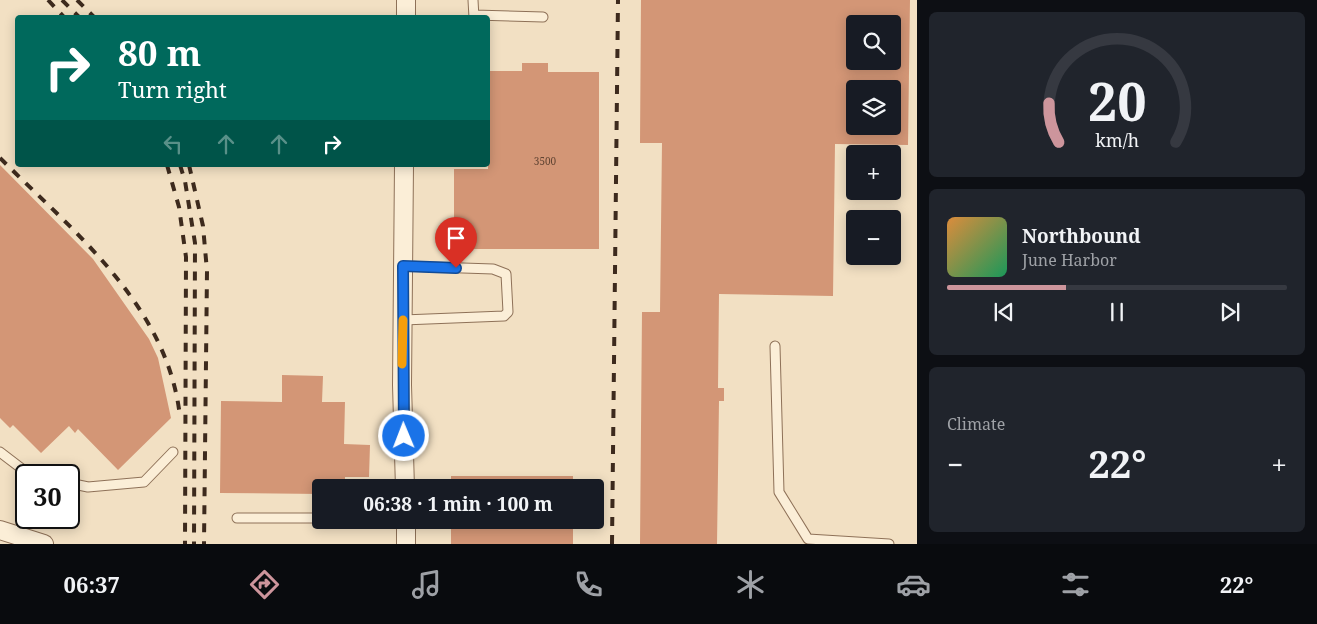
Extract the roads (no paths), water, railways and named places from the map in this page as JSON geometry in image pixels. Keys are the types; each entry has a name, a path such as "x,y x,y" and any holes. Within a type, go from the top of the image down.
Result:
{"street":[{"path":"406,0 406,15"},
{"path":"404,167 405,479"},
{"path":"406,529 406,544"},
{"path":"0,530 44,544"}],"lane":[{"path":"473,0 474,15"},
{"path":"490,16 544,17"},
{"path":"403,266 487,269 506,274 508,312 504,316 403,320"},
{"path":"775,346 780,492 808,539 889,544"},
{"path":"0,452 16,464"},
{"path":"80,485 88,486 144,482 173,452"},
{"path":"237,518 312,518"}],"railway":[{"path":"48,0 62,15"},
{"path":"62,0 77,15"},
{"path":"77,0 92,15"},
{"path":"612,544 618,0"},
{"path":"0,158 86,243 137,306 157,340 172,377 180,417"},
{"path":"168,167 179,207 186,257 185,544"},
{"path":"181,167 185,181 195,243 194,544"},
{"path":"189,167 203,226 207,271 204,544"}]}
